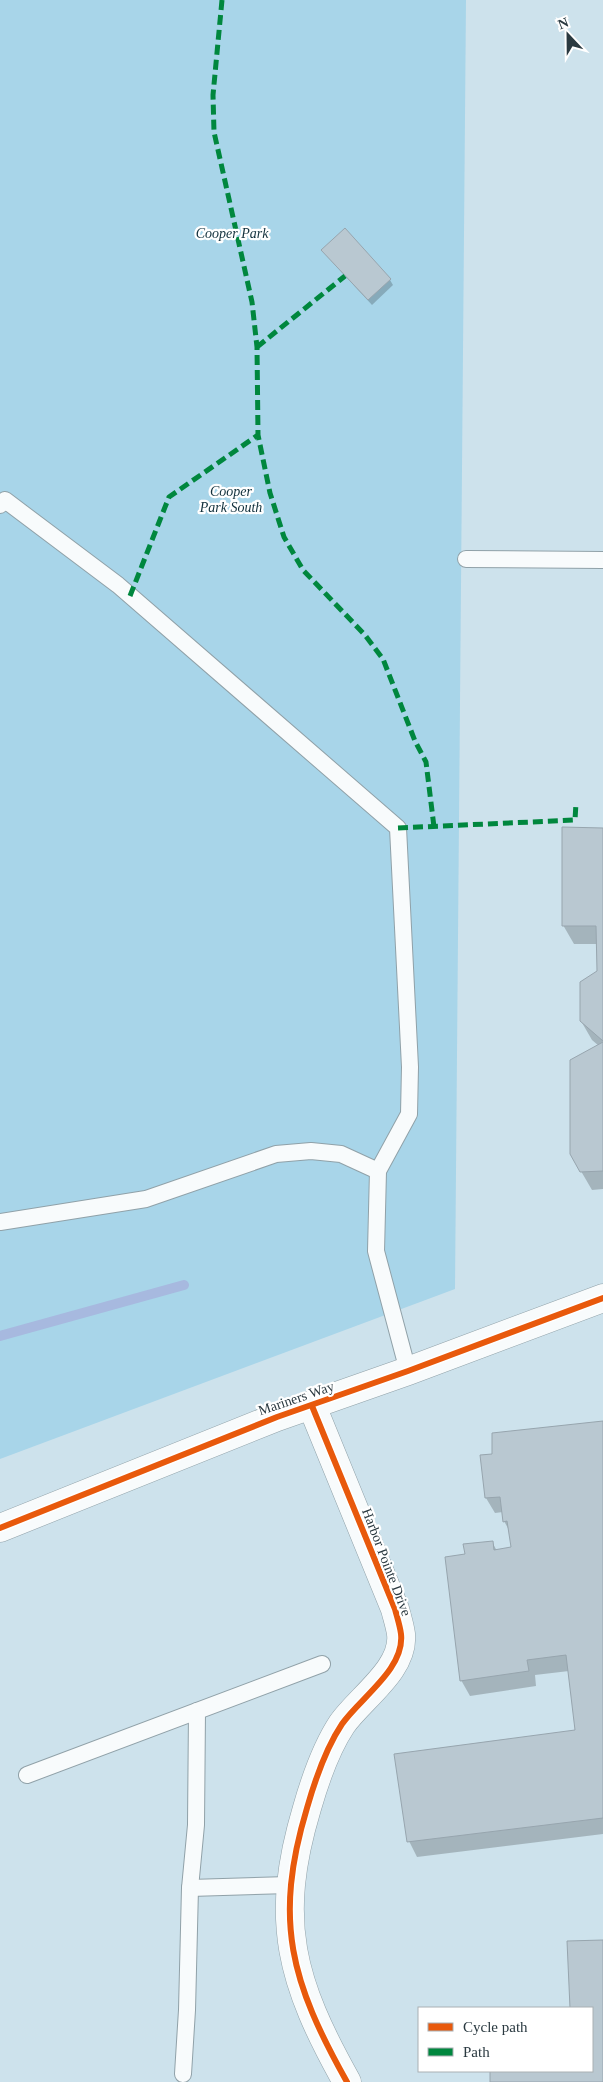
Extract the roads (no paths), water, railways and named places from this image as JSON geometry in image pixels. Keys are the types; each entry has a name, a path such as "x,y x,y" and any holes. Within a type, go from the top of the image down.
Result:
{"street":[{"name":"Mariners Way","path":"0,1528 277,1417 408,1371 603,1298"},
{"name":"Harbor Pointe Drive","path":"312,1406 394,1609 402,1636 394,1664 342,1724 316,1779 298,1838 289,1885 290,1942 302,1991 323,2039 347,2082"}],"lane":[{"path":"0,505 5,500 118,585 398,828 410,1067 409,1114 378,1170 376,1251 408,1371"},
{"path":"466,559 603,560"},
{"path":"0,1222 146,1199 276,1154 311,1151 341,1154 378,1170"},
{"path":"27,1776 322,1664"},
{"path":"183,2074 190,1888 196,1825 197,1711"},
{"path":"190,1888 289,1885"}],"waterway":[{"path":"0,1336 184,1285"}],"park label":[{"name":"Cooper Park","path":"232,233"},
{"name":"Cooper Park South","path":"231,500"}]}
